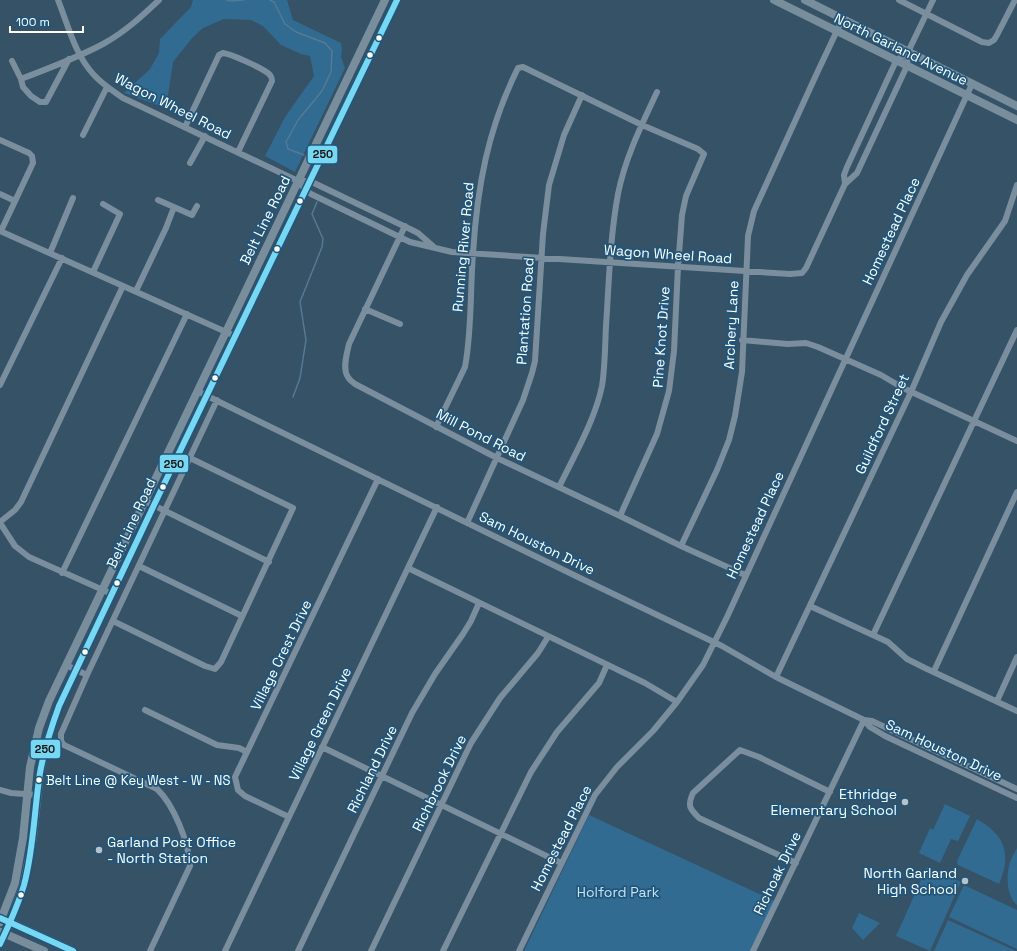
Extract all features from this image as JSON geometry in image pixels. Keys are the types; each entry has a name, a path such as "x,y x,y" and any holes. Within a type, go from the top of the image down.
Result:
{"main road":[{"name":"Belt Line Road","path":"0,919 15,883 23,838 30,767 39,728 49,701 225,331 385,0"},
{"name":"Belt Line Road","path":"0,944 2,932 10,923 24,884 34,838 40,773 49,735 59,706 272,258 397,0"},
{"name":"North Garland Avenue","path":"774,0 1017,120"},
{"name":"North Garland Avenue","path":"805,0 1017,106"},
{"path":"371,29 381,34"},
{"path":"263,254 272,258"},
{"path":"0,919 74,951"},
{"path":"2,932 44,951"}],"street":[{"name":"Wagon Wheel Road","path":"58,0 80,55 95,76 107,87 123,98 298,181 310,181 405,226 418,233 435,248"},
{"path":"21,79 104,44 125,30 159,0"},
{"path":"899,0 982,42 989,43 994,40 1015,0"},
{"name":"Wagon Wheel Road","path":"298,181 305,190 410,242 452,252 790,274 802,273 806,268 845,184 857,173 906,66 908,52 933,0"},
{"name":"Archery Lane","path":"680,546 717,470 729,440 742,372 742,340 748,236 754,211 843,18"},
{"name":"Wagon Wheel Road","path":"845,184 844,175 847,167 896,61 908,52"},
{"path":"185,127 219,55 223,53 236,57 267,72 272,78 238,152"},
{"path":"12,61 21,79 23,87 31,96 40,102 46,102 69,59"},
{"name":"Running River Road","path":"436,427 465,367 468,341 472,254 477,203 488,145 499,111 518,68 523,67 582,95"},
{"name":"Homestead Place","path":"519,951 595,795 617,766 653,731 677,702 698,672 714,642 972,84"},
{"path":"83,134 107,87"},
{"path":"560,487 592,417 602,387 610,263 619,192 633,148 657,92"},
{"path":"582,95 642,125"},
{"name":"Plantation Road","path":"468,523 523,400 532,373 535,361 545,215 552,172 564,134 582,95"},
{"path":"869,120 879,125"},
{"name":"Pine Knot Drive","path":"620,516 658,434 669,391 674,351 682,215 686,196 704,154 642,125"},
{"path":"190,163 205,136"},
{"path":"0,140 32,156 33,163 1,231 235,336"},
{"name":"Guildford Street","path":"776,677 910,392 941,322 977,260 1005,221 1017,185"},
{"path":"0,194 15,201"},
{"path":"336,206 341,196"},
{"path":"50,253 74,198"},
{"path":"158,200 192,215 197,206"},
{"path":"93,272 120,214 103,204"},
{"path":"136,291 166,228 174,207"},
{"name":"Mill Pond Road","path":"405,226 349,344 346,373 348,378 355,384 497,458 680,546 745,575"},
{"path":"0,385 62,258"},
{"path":"112,594 29,558 15,546 0,522 15,510 21,502 123,286"},
{"path":"365,308 400,324"},
{"path":"62,573 187,314"},
{"path":"873,635 1017,330"},
{"path":"742,340 788,344 806,343 881,375 910,392 1017,441"},
{"name":"Sam Houston Drive","path":"197,391 714,642 736,653 776,677 864,720 872,721 1017,789"},
{"path":"150,951 190,866 189,855 172,808 165,796 157,790 64,745 61,741 61,734 87,675 217,400"},
{"path":"113,621 205,666 215,669 221,662 269,562 293,508 190,458"},
{"name":"Village Crest Drive","path":"289,817 245,796 238,790 235,777 378,479"},
{"path":"934,672 1017,492"},
{"path":"145,500 269,562"},
{"name":"Village Green Drive","path":"225,951 437,507"},
{"path":"139,566 242,616"},
{"path":"408,568 659,690 677,702"},
{"name":"Richland Drive","path":"298,951 381,776 421,696 471,621 478,603"},
{"path":"810,606 893,645 908,659 1017,711"},
{"name":"Richbrook Drive","path":"371,951 471,743 489,713 538,653 548,637"},
{"path":"997,701 1017,657"},
{"path":"66,665 87,675"},
{"path":"444,951 500,833 531,772 557,732 599,682 607,665"},
{"path":"145,710 217,745 239,748 247,752"},
{"name":"Sam Houston Drive","path":"864,720 870,728 885,736 1017,798"},
{"name":"Richoak Drive","path":"754,951 864,720"},
{"path":"322,747 561,863"},
{"path":"796,863 699,818 692,811 689,803 693,793 740,750 759,757 830,792"},
{"path":"0,790 11,793 38,795"}],"green space":[{"path":"193,0 287,0 293,20 341,43 341,57 345,68 295,172 265,156 285,117 314,76 310,56 301,54 281,45 263,26 251,20 224,19 203,28 193,37 173,62 168,96 163,107 124,93 150,69 159,53 160,39 191,7"},
{"path":"945,804 970,816 958,841 951,839 940,863 919,853 930,828 933,830"},
{"name":"Holford Park","path":"589,815 774,901 750,951 524,951"},
{"path":"977,819 987,825 994,832 1000,839 1003,846 1005,863 999,884 958,865 957,861"},
{"path":"1017,848 1017,905 1009,892 1008,871 1012,857"},
{"path":"927,867 961,882 930,951 896,936"},
{"path":"964,885 1017,910 1017,949 949,917"},
{"path":"859,913 880,923 863,940 852,928"},
{"path":"948,920 1016,951 934,951"}],"waterway":[{"path":"226,0 244,0"},
{"path":"270,0 274,2 285,24 296,32 325,43 332,51 331,72 322,91 298,120 286,142 288,149 304,155"},
{"path":"293,397 300,378 306,340 300,302 322,247 323,239 312,214 317,202"}],"transit line":[{"name":"250","path":"0,944 24,885 30,857 42,764 48,739 59,706 397,0"},
{"path":"0,918 73,951"}],"place":[{"name":"Belt Line @ Key West - W - NS","path":"39,780"},
{"name":"Ethridge Elementary School","path":"905,802"},
{"name":"Garland Post Office - North Station","path":"99,850"},
{"name":"North Garland High School","path":"965,881"}]}
